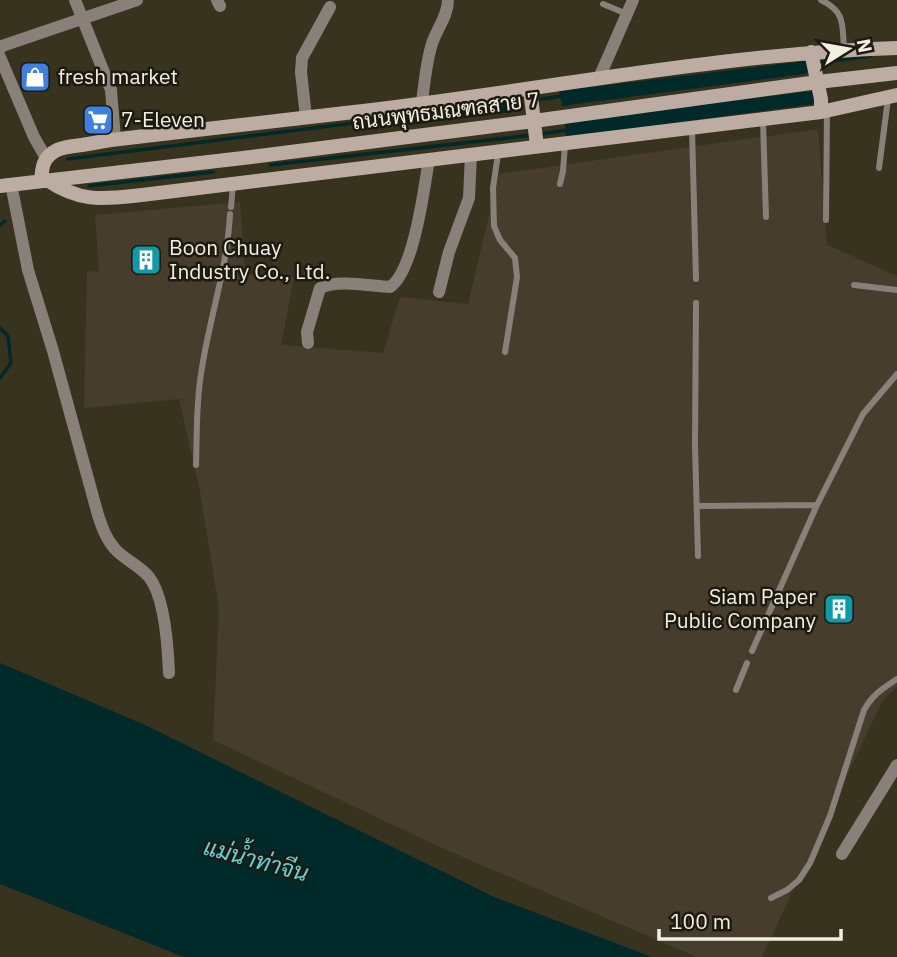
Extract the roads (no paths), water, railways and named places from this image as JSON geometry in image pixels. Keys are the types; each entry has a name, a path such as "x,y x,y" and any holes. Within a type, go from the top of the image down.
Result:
{"main road":[{"path":"892,96 824,112 104,199 81,197 44,181 43,165 54,151 115,139 422,103 811,52 897,48"},
{"path":"811,52 824,112"},
{"name":"ถนนพุทธมณฑลสาย 7","path":"3,185 243,158 897,73"},
{"path":"530,89 537,146"},
{"path":"239,184 243,158"}],"street":[{"path":"75,0 110,90 115,139"},
{"path":"0,48 137,0"},
{"path":"422,103 431,45 444,18 448,0"},
{"path":"599,78 634,0"},
{"path":"306,117 302,58 330,7"},
{"path":"0,57 34,137 46,158"},
{"path":"439,292 449,252 469,198 471,154"},
{"path":"308,343 307,332 320,288 337,284 390,287 400,279 411,248 429,159"},
{"path":"3,185 16,212 28,270 98,515 106,537 116,550 139,566 151,579 165,628 169,673"},
{"path":"842,854 897,765"}],"lane":[{"path":"821,0 834,6 839,12 844,49"},
{"path":"603,4 627,14"},
{"path":"880,168 892,96"},
{"path":"824,112 826,220"},
{"path":"763,119 765,217"},
{"path":"692,127 696,279"},
{"path":"559,184 565,143"},
{"path":"499,152 493,188 494,226 517,265 505,352"},
{"path":"196,466 201,374 223,274 231,211 239,184"},
{"path":"854,285 897,290"},
{"path":"696,303 698,556"},
{"path":"752,651 817,505 863,414 897,374"},
{"path":"697,506 817,505"},
{"path":"736,690 747,663"},
{"path":"771,898 799,880 810,863 830,816 864,710 877,692 897,679"}],"water":[{"path":"806,61 809,72 804,74 562,106 559,91"},
{"path":"814,91 814,104 567,137 565,132 565,122"},
{"path":"516,96 518,111 402,126 399,111"},
{"name":"แม่น้ำท่าจีน","path":"0,663 145,725 494,897 652,957 184,957 0,884"}],"waterway":[{"path":"816,63 871,56"},
{"path":"535,100 562,96"},
{"path":"68,159 402,117"},
{"path":"541,134 568,130"},
{"path":"270,165 533,135"},
{"path":"89,186 213,172"},
{"path":"0,225 5,221"},
{"path":"0,328 8,336 11,363 0,378"}],"place":[{"name":"fresh market","path":"35,77"},
{"name":"7-Eleven","path":"98,120"},
{"name":"Boon Chuay Industry Co., Ltd.","path":"146,260"},
{"name":"Siam Paper Public Company","path":"839,609"}]}
